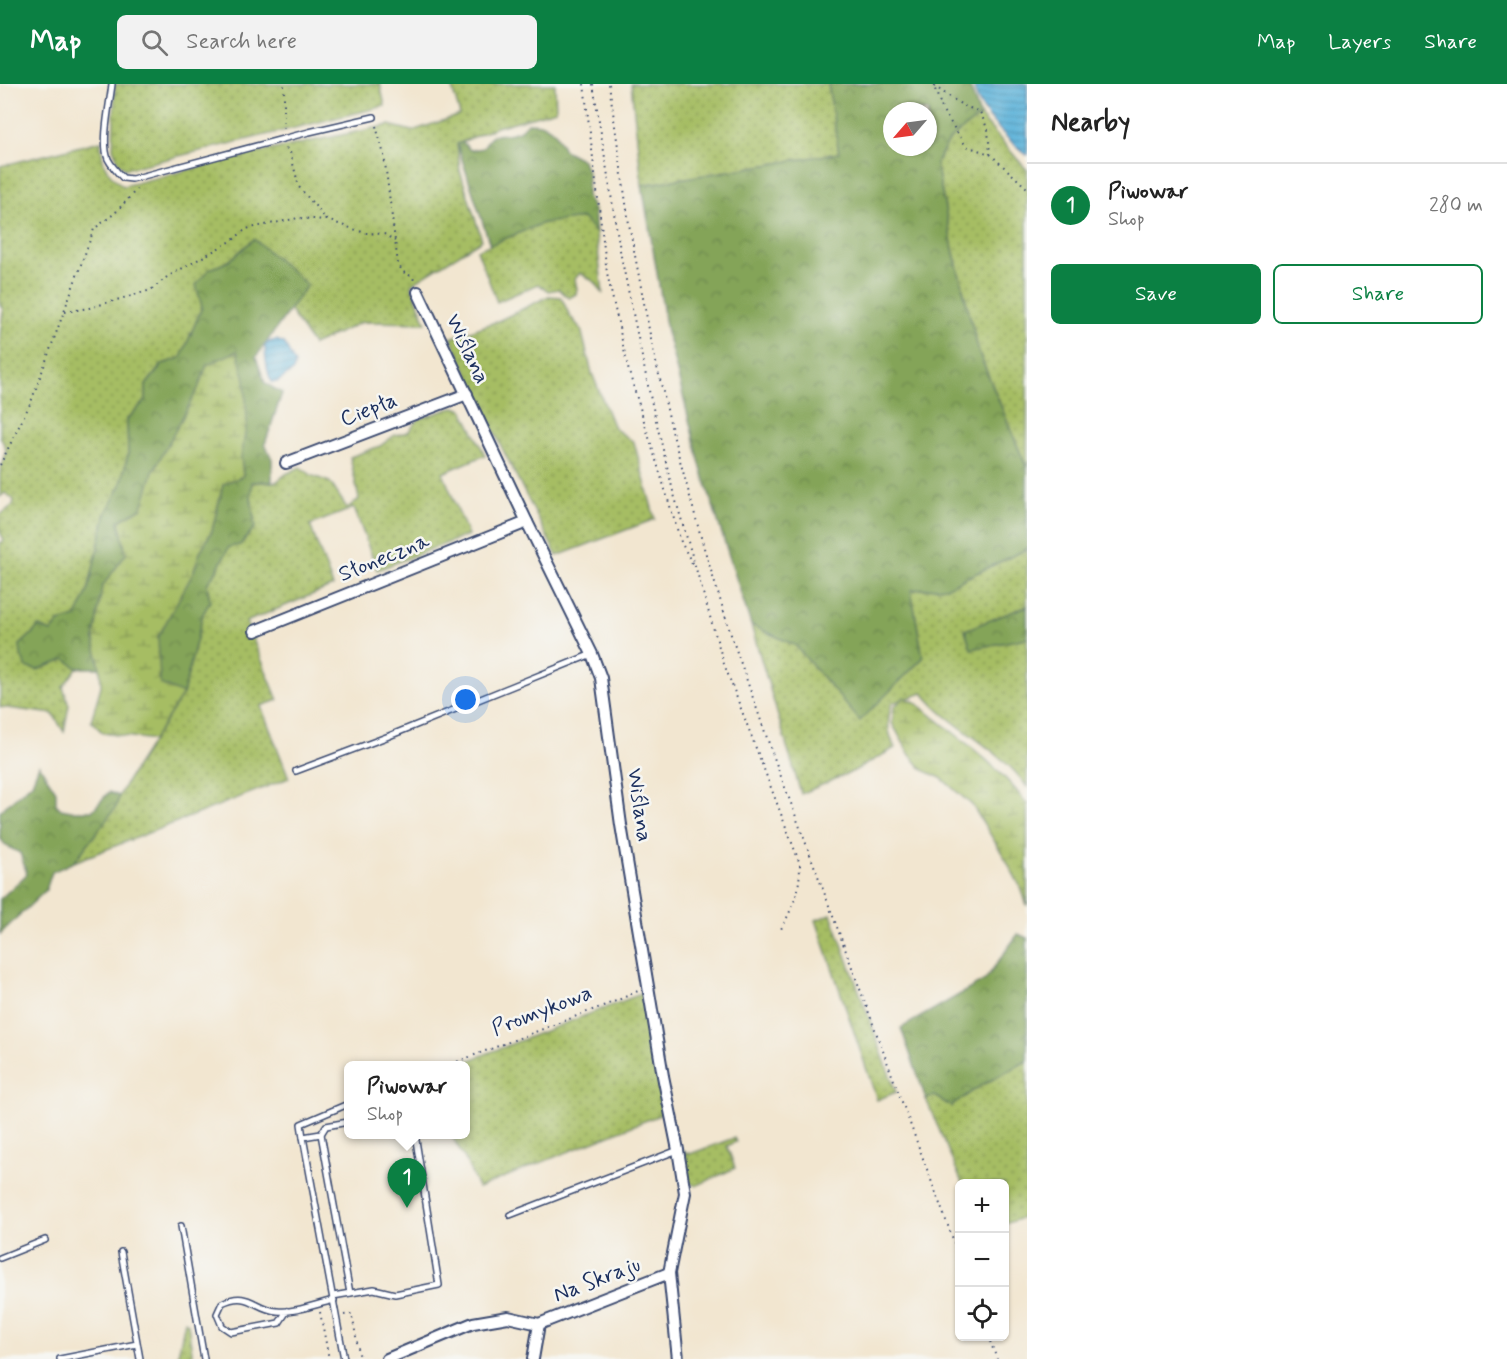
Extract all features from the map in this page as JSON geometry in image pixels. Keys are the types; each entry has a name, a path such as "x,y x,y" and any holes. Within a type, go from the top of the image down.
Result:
{"street":[{"name":"Wiślana","path":"418,292 592,654 601,678 621,825 685,1193 669,1273 678,1359"},
{"name":"Ciepła","path":"286,463 467,394"},
{"name":"Słoneczna","path":"255,631 527,522"},
{"name":"Na Skraju","path":"387,1359 473,1323 508,1317 538,1324 669,1273"},
{"name":"Na Skraju","path":"533,1359 538,1324"}],"lane":[{"path":"112,84 106,139 107,156 113,168 123,178 146,175 283,138 374,117"},
{"path":"296,771 400,732 592,654"},
{"path":"344,1106 301,1124 344,1359"},
{"path":"344,1123 326,1126 321,1134 350,1293"},
{"path":"303,1137 321,1134"},
{"path":"287,1311 279,1323 231,1332 222,1326 217,1314 222,1303 240,1298 249,1299 276,1311 287,1311 319,1304 350,1293 374,1289 395,1294 439,1285 416,1139"},
{"path":"510,1215 678,1150"},
{"path":"181,1226 204,1359"},
{"path":"0,1258 45,1240"},
{"path":"121,1252 140,1359"},
{"path":"60,1359 136,1344"}],"path":[{"path":"284,84 282,145 290,152 299,187 327,220"},
{"path":"584,84 607,273 629,372 681,543 697,572"},
{"path":"593,84 621,255 651,400 673,491 724,664 800,864 800,884 795,904 781,929"},
{"path":"609,84 629,224 652,345 673,435 704,549 773,755 955,1245"},
{"path":"934,85 962,105 980,112 988,130 990,154"},
{"path":"934,85 943,111 966,146 990,154 1027,188"},
{"path":"374,117 384,155 398,264 403,272 412,277 418,292"},
{"path":"0,465 31,402 94,229 115,213 134,193 146,175"},
{"path":"65,312 89,308 151,290 167,277 233,240 246,229 298,218 327,220 365,233 384,234 395,241"},
{"name":"Promykowa","path":"457,1061 616,1001 649,986"},
{"path":"319,1304 329,1359"},
{"path":"990,1341 997,1359"}],"green space":[{"path":"115,84 380,84 385,106 126,169 119,163 113,148"},
{"path":"451,84 555,84 556,110 497,127 457,144 460,171 482,240 411,284 426,323 362,322 313,345 289,309 307,285 254,239 229,261 208,270 202,307 181,358 162,364 146,385 146,400 127,419 128,454 121,485 106,513 88,591 76,617 59,622 51,632 34,632 20,645 37,670 66,659 77,668 63,687 69,705 64,732 53,714 0,707 0,543 4,540 0,532 0,515 13,505 14,500 5,493 0,497 0,473 6,449 0,436 0,336 3,310 0,304 0,166 101,141 105,166 123,186 261,152 389,125 412,131 460,115"},
{"path":"631,84 828,84 839,153 642,185"},
{"path":"828,84 969,84 980,116 950,139 936,163 953,249 979,353 1027,469 1027,549 947,587 911,590 923,658 860,721 795,645 751,625 701,468 667,332 642,185 839,153"},
{"path":"980,116 1027,170 1027,469 979,353 953,249 936,163 950,139"},
{"path":"528,123 543,124 555,132 564,150 583,160 588,175 587,196 594,210 596,233 583,218 543,223 490,245 457,144 463,142 470,150 483,148 494,135 510,134"},
{"path":"584,218 596,233 603,294 596,283 580,273 575,279 576,294 569,298 559,289 548,291 538,284 497,302 477,250 543,223"},
{"path":"254,239 307,285 256,357 265,383 282,393 265,444 272,459 272,482 252,482 251,497 255,527 240,545 229,547 207,584 210,601 203,614 183,694 160,685 158,637 193,573 200,552 212,531 223,484 243,475 241,457 247,422 207,365 198,389 153,472 142,508 119,521 126,554 102,587 94,639 100,668 77,668 66,659 37,670 26,667 20,645 38,626 51,632 59,622 76,617 88,591 106,513 121,485 128,454 127,419 146,400 146,385 163,364 181,358 202,307 196,285 208,270 229,261"},
{"path":"549,296 561,297 570,316 581,329 592,373 614,428 634,442 655,519 557,556 502,448 451,338 498,321"},
{"path":"237,351 245,379 247,422 241,457 243,476 223,484 212,530 200,552 193,573 158,637 160,684 183,694 153,740 103,733 91,721 101,686 94,639 102,587 126,554 119,521 142,508 153,472 198,389 207,365"},
{"path":"455,407 463,410 485,455 443,473 468,535 377,570 354,508 310,525 333,586 246,622 278,700 261,706 289,778 74,862 116,807 127,781 183,694 203,614 210,601 207,584 229,547 255,527 251,497 252,482 276,482 300,467 313,476 330,482 347,508 359,499 350,457 380,446 395,435 408,432 419,419"},
{"path":"1027,549 1027,606 966,630 972,649 1027,638 1027,787 1004,761 947,717 923,693 892,703 889,726 890,737 895,748 854,771 801,794 751,625 795,645 860,720 923,658 911,590 947,587"},
{"path":"1027,606 1027,638 971,649 965,630"},
{"path":"904,697 915,702 974,750 1003,776 1027,804 1027,906 1022,890 1005,858 972,805 941,778 923,770 910,755 892,723 894,707"},
{"path":"39,765 56,791 56,804 61,809 92,811 109,792 119,796 116,807 74,862 52,872 46,890 0,934 0,899 27,874 20,853 6,846 0,838 0,811 32,783"},
{"path":"831,914 896,1092 877,1100 816,920"},
{"path":"1018,934 1027,938 1027,1061 982,1085 951,1106 934,1096 926,1099 901,1028 985,980"},
{"path":"646,992 667,1112 478,1188 453,1139 470,1139 470,1061 467,1061"},
{"path":"1027,1061 1027,1216 1009,1223 1009,1179 960,1179 926,1099 934,1096 951,1106 982,1085"},
{"path":"734,1138 736,1142 727,1146 735,1168 696,1186 688,1182 683,1151 690,1154"},
{"path":"185,1321 188,1323 193,1359 177,1359"}],"water":[{"path":"974,84 1027,84 1027,155 1002,133 986,113 979,103"},
{"path":"276,340 284,343 295,364 293,371 277,382 272,382 265,346"}],"place":[{"name":"Piwowar","path":"407,1208"}]}
